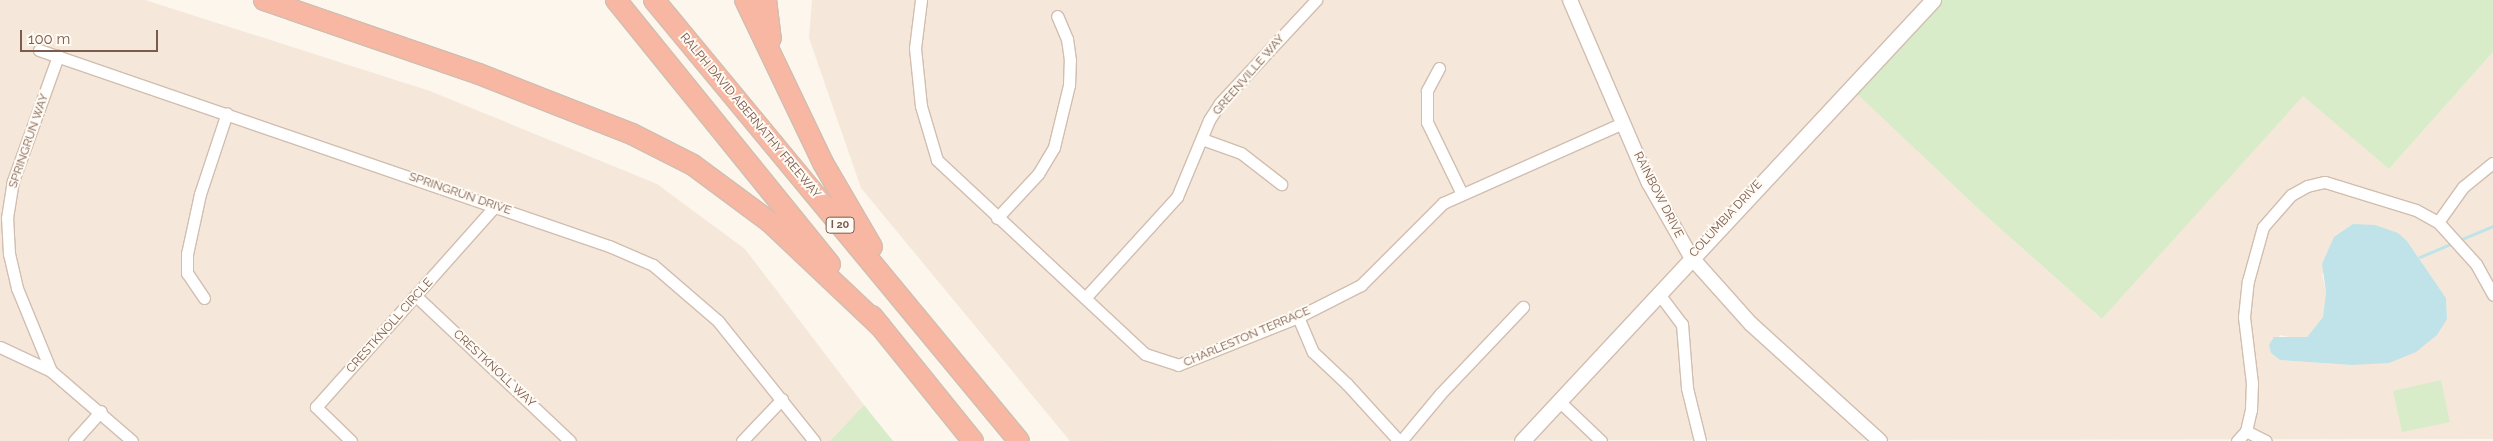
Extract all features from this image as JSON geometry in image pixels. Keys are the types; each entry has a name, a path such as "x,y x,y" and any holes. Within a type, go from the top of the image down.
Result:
{"highway":[{"path":"264,0 479,74 632,134 693,166 770,222 880,326"},
{"name":"I 20","path":"616,0 973,441"},
{"name":"RALPH DAVID ABERNATHY FREEWAY","path":"654,0 1019,441"},
{"path":"745,0 784,82 853,217 888,270 1019,441"},
{"path":"766,0 773,48 784,82"}],"main road":[{"name":"COLUMBIA DRIVE","path":"1522,441 1691,257 1932,0"}],"street":[{"name":"CHARLESTON TERRACE","path":"921,0 915,48 922,106 929,139 937,160 945,170 1145,354 1178,365 1298,318 1361,285 1444,203 1623,123"},
{"name":"GREENVILLE WAY","path":"1085,298 1176,197 1220,103 1316,0"},
{"name":"RAINBOW DRIVE","path":"1570,0 1623,123 1666,216 1691,257 1751,324 1880,441"},
{"path":"997,218 1038,174 1054,146 1069,77 1067,39 1057,16"},
{"name":"SPRINGRUN DRIVE","path":"39,50 495,206 609,246 652,265 718,321 814,441"},
{"name":"SPRINGRUN WAY","path":"51,371 17,288 9,254 7,218 13,181 58,56"},
{"path":"1439,68 1427,92 1427,122 1462,194"},
{"path":"204,298 187,273 187,254 200,194 227,113"},
{"path":"1202,139 1241,153 1281,184"},
{"path":"2438,222 2463,187 2493,163"},
{"path":"2237,441 2246,430 2251,410 2252,383 2244,317 2248,280 2263,227 2277,208 2291,194 2307,186 2325,182 2393,202 2438,222 2476,264 2493,295"},
{"name":"CRESTKNOLL CIRCLE","path":"352,441 316,407 417,298 495,206"},
{"path":"1659,294 1682,324 1687,388 1700,441"},
{"name":"CRESTKNOLL WAY","path":"417,298 570,441"},
{"path":"1298,318 1313,352 1347,384 1400,441 1441,393 1524,307"},
{"path":"0,347 51,371 101,411 132,441"},
{"path":"1178,365 1180,377"},
{"path":"742,441 782,399"},
{"path":"1560,401 1602,441"},
{"path":"74,441 101,411"},
{"path":"2246,430 2266,441"}],"shaded area":[{"path":"0,0 145,0 430,91 657,184 745,249 864,405 830,441 0,441"},
{"path":"812,0 1937,0 1852,88 1986,216 2102,319 2303,95 2389,169 2493,52 2493,439 1070,441 861,188 809,38","holes":["2392,231 2407,241 2446,298 2447,319 2351,365 2280,360 2271,353 2280,335 2298,339 2307,337 2323,317 2326,292 2322,274"]}],"green space":[{"path":"1937,0 2493,0 2493,52 2389,169 2303,96 2102,319 1986,216 1851,88"},
{"path":"2441,380 2450,422 2402,432 2393,391"},
{"path":"864,405 893,441 830,441"}],"water":[{"path":"2353,224 2375,225 2398,233 2407,241 2446,298 2447,319 2437,335 2416,352 2389,363 2351,365 2280,360 2271,353 2269,345 2274,337 2307,337 2323,317 2326,292 2322,264 2334,237"}],"waterway":[{"path":"2460,240 2493,226"},
{"path":"2420,257 2453,243"}]}
